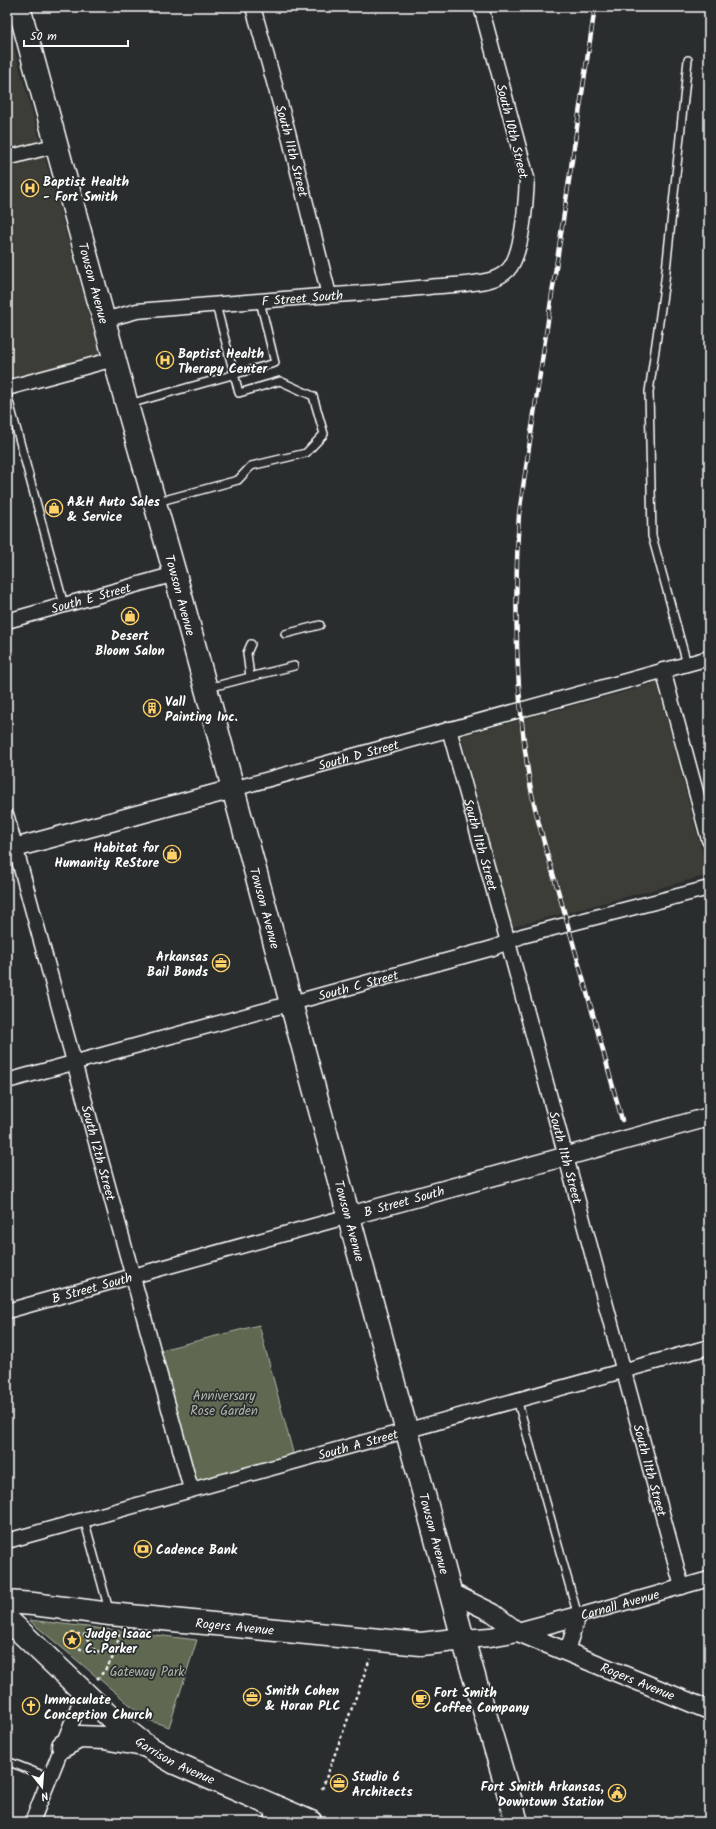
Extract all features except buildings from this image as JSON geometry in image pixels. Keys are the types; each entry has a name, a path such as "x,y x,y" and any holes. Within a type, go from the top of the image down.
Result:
{"main road":[{"name":"Towson Avenue","path":"19,7 114,359 175,574 450,1592 514,1818"},
{"name":"Rogers Avenue","path":"7,1602 33,1604 115,1622 421,1644 463,1639"},
{"name":"Garrison Avenue","path":"7,1619 91,1686 112,1719 145,1746 273,1815 311,1822"},
{"path":"63,1746 79,1737 104,1738 145,1746"}],"street":[{"name":"South 11th Street","path":"253,7 288,132 330,295"},
{"name":"South 10th Street","path":"481,7 527,178 526,197 518,249 515,260 509,269 501,276"},
{"path":"7,158 56,145"},
{"name":"F Street South","path":"104,320 137,311 345,295 468,283 490,280 501,276"},
{"path":"7,388 114,359"},
{"name":"South E Street","path":"7,621 175,574"},
{"name":"South D Street","path":"11,849 709,658"},
{"path":"663,670 709,840"},
{"name":"South 11th Street","path":"449,729 682,1586"},
{"name":"South 12th Street","path":"7,817 11,849 74,1062 191,1489"},
{"name":"South C Street","path":"7,1081 290,1002 493,948 522,936 709,888"},
{"name":"B Street South","path":"7,1312 709,1117"},
{"name":"South A Street","path":"7,1541 406,1429 709,1347"},
{"name":"Carnall Avenue","path":"568,1651 578,1616 709,1579"},
{"path":"450,1592 493,1613 518,1632 568,1651"},
{"path":"463,1639 490,1637 518,1632 578,1616"},
{"name":"Rogers Avenue","path":"568,1651 709,1710"},
{"path":"32,1822 63,1746 91,1686"}],"lane":[{"path":"687,664 652,536 649,392 665,280 688,60"},
{"path":"127,405 275,363 260,301"},
{"path":"155,503 238,480 251,466 306,453 324,434 314,396 280,381 239,393 216,305"},
{"path":"7,394 64,605"},
{"path":"285,634 320,625"},
{"path":"250,677 247,653 251,644"},
{"path":"206,689 294,666"},
{"path":"517,1399 578,1616"},
{"path":"84,1519 115,1622"},
{"path":"7,1761 50,1778"}],"path":[{"path":"91,1686 108,1668 115,1652 118,1643 115,1622"},
{"path":"95,1651 85,1635 70,1633 65,1637 67,1643 79,1650 95,1651 103,1651 107,1649 115,1652"},
{"path":"322,1789 370,1659"}],"shaded area":[{"name":"Baptist Health - Fort Smith","path":"7,23 100,354 7,380"},
{"path":"657,683 708,875 512,927 461,736"}],"green space":[{"name":"Anniversary Rose Garden","path":"259,1325 295,1460 191,1489 153,1352"},
{"name":"Gateway Park","path":"29,1620 197,1640 169,1727 148,1720"}],"railway":[{"path":"595,7 519,514 516,615 521,716 533,801 622,1120"}],"place":[{"name":"Baptist Health - Fort Smith","path":"30,188"},
{"name":"Baptist Health Therapy Center","path":"165,360"},
{"name":"A&H Auto Sales & Service","path":"54,508"},
{"name":"Desert Bloom Salon","path":"130,616"},
{"name":"Vall Painting Inc.","path":"152,708"},
{"name":"Habitat for Humanity ReStore","path":"172,854"},
{"name":"Arkansas Bail Bonds","path":"221,963"},
{"name":"Cadence Bank","path":"143,1549"},
{"name":"Judge Isaac C. Parker","path":"72,1640"},
{"name":"Smith Cohen & Horan PLC","path":"252,1697"},
{"name":"Fort Smith Coffee Company","path":"421,1699"},
{"name":"Immaculate Conception Church","path":"31,1706"},
{"name":"Studio 6 Architects","path":"339,1783"},
{"name":"Fort Smith Arkansas, Downtown Station","path":"617,1793"}]}
